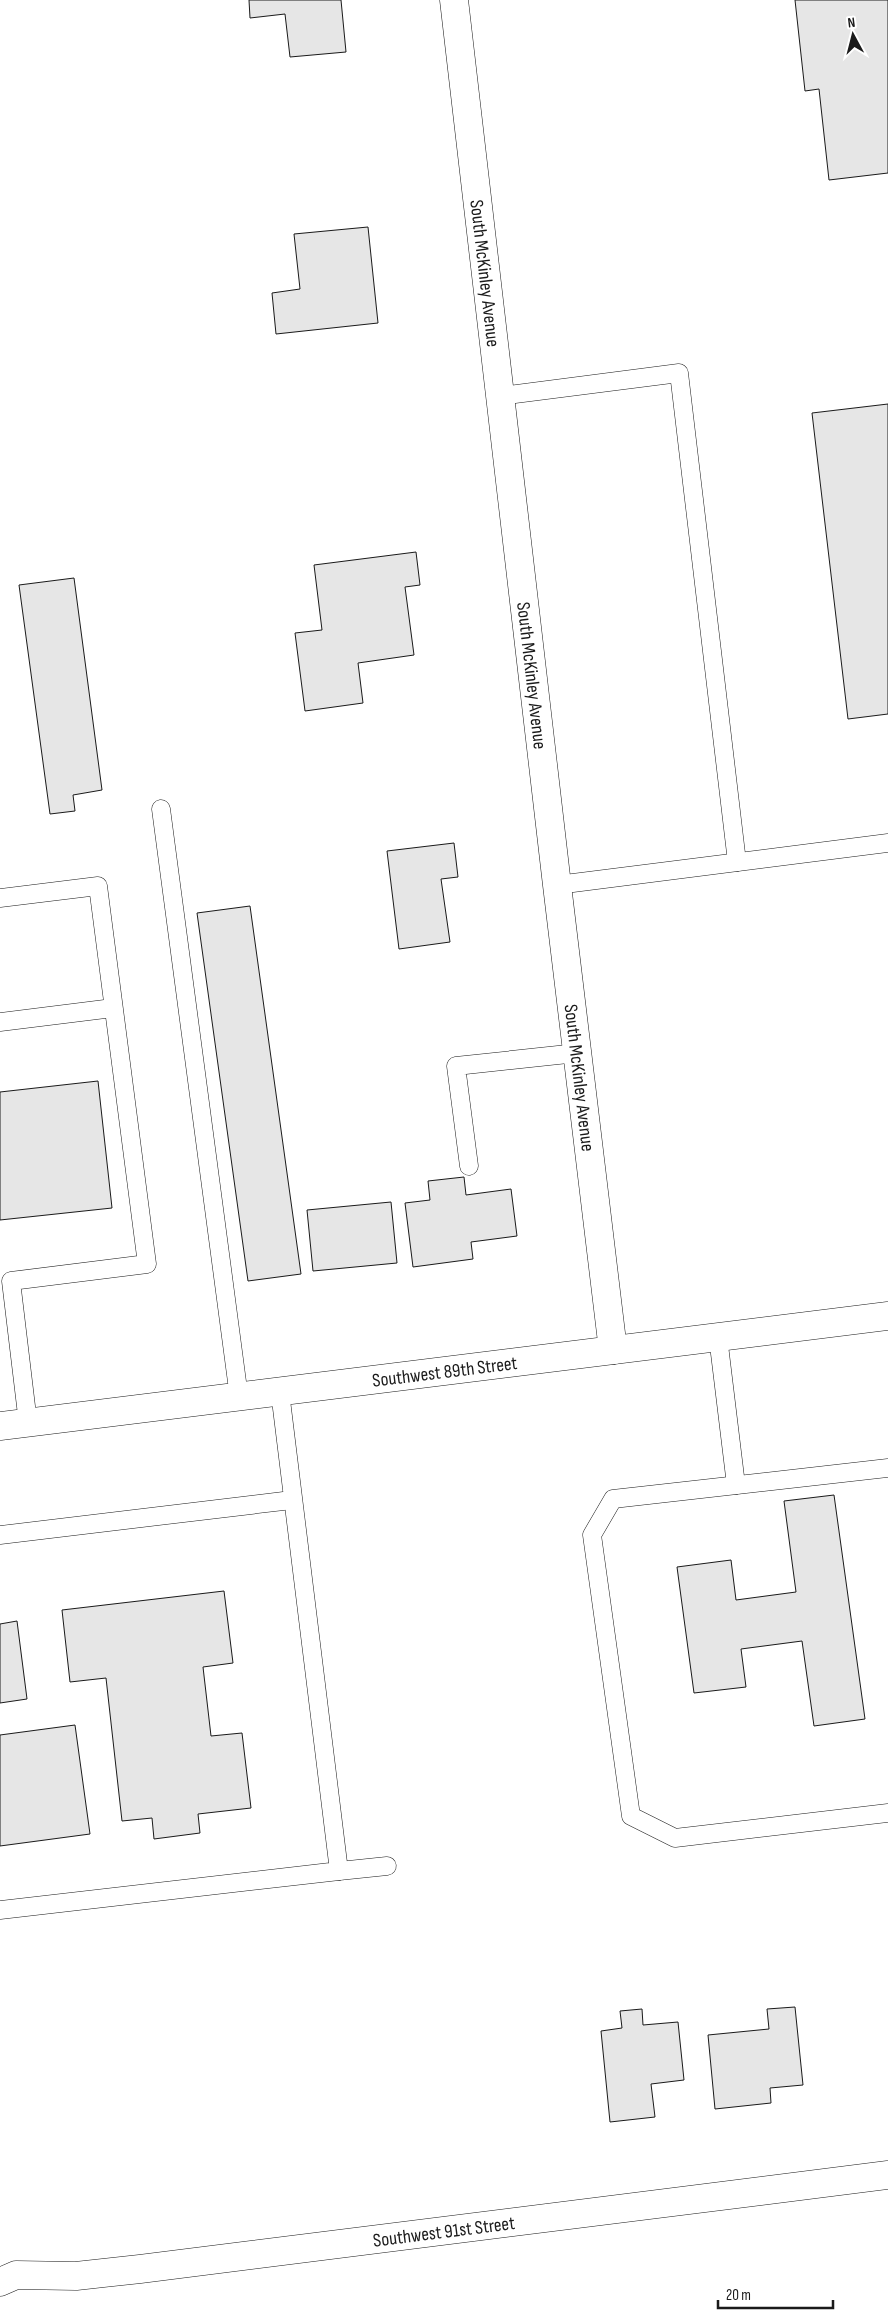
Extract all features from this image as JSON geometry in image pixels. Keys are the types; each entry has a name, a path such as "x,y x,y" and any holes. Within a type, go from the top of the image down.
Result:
{"street":[{"name":"South McKinley Avenue","path":"454,0 613,1350"},
{"name":"Southwest 89th Street","path":"0,1426 888,1316"},
{"name":"Southwest 91st Street","path":"0,2282 16,2275 76,2276 140,2269 888,2175"}],"lane":[{"path":"500,396 679,373 737,862"},
{"path":"162,809 239,1397"},
{"path":"557,885 888,843"},
{"path":"0,898 98,886 147,1264 6,1282 28,1423"},
{"path":"0,1022 114,1008"},
{"path":"469,1166 456,1066 577,1053"},
{"path":"718,1337 736,1485"},
{"path":"280,1392 292,1500 340,1871"},
{"path":"888,1468 613,1499 592,1535 631,1816 675,1838 888,1813"},
{"path":"0,1535 292,1500"},
{"path":"0,1910 387,1866"}],"building":[{"path":"249,0 341,0 346,52 290,57 285,14 250,18"},
{"path":"795,0 888,0 888,173 829,180 819,89 805,91"},
{"path":"368,227 378,323 276,334 272,293 300,289 294,234"},
{"path":"888,404 888,714 848,719 812,413"},
{"path":"416,552 420,585 405,587 414,655 358,663 363,703 305,711 295,633 322,630 314,565"},
{"path":"74,578 102,790 73,795 75,811 50,814 19,585"},
{"path":"454,843 458,877 441,879 450,942 399,949 387,851"},
{"path":"250,906 301,1274 248,1281 197,913"},
{"path":"98,1081 112,1208 0,1220 0,1092"},
{"path":"464,1177 466,1195 511,1189 517,1236 471,1242 473,1259 413,1267 405,1203 430,1200 428,1181"},
{"path":"391,1202 397,1263 313,1271 307,1210"},
{"path":"834,1495 865,1719 814,1726 802,1641 741,1649 746,1687 694,1693 677,1567 731,1560 736,1600 796,1592 784,1501"},
{"path":"224,1591 233,1663 203,1667 211,1736 242,1733 251,1808 198,1814 200,1833 154,1839 152,1818 122,1821 106,1678 70,1682 62,1610"},
{"path":"17,1621 27,1699 0,1703 0,1624"},
{"path":"75,1725 90,1834 0,1846 0,1735"},
{"path":"795,2007 803,2085 770,2088 771,2103 715,2109 708,2035 769,2029 767,2009"},
{"path":"642,2009 643,2025 678,2022 684,2080 651,2084 655,2117 610,2122 601,2031 622,2028 620,2011"}]}
